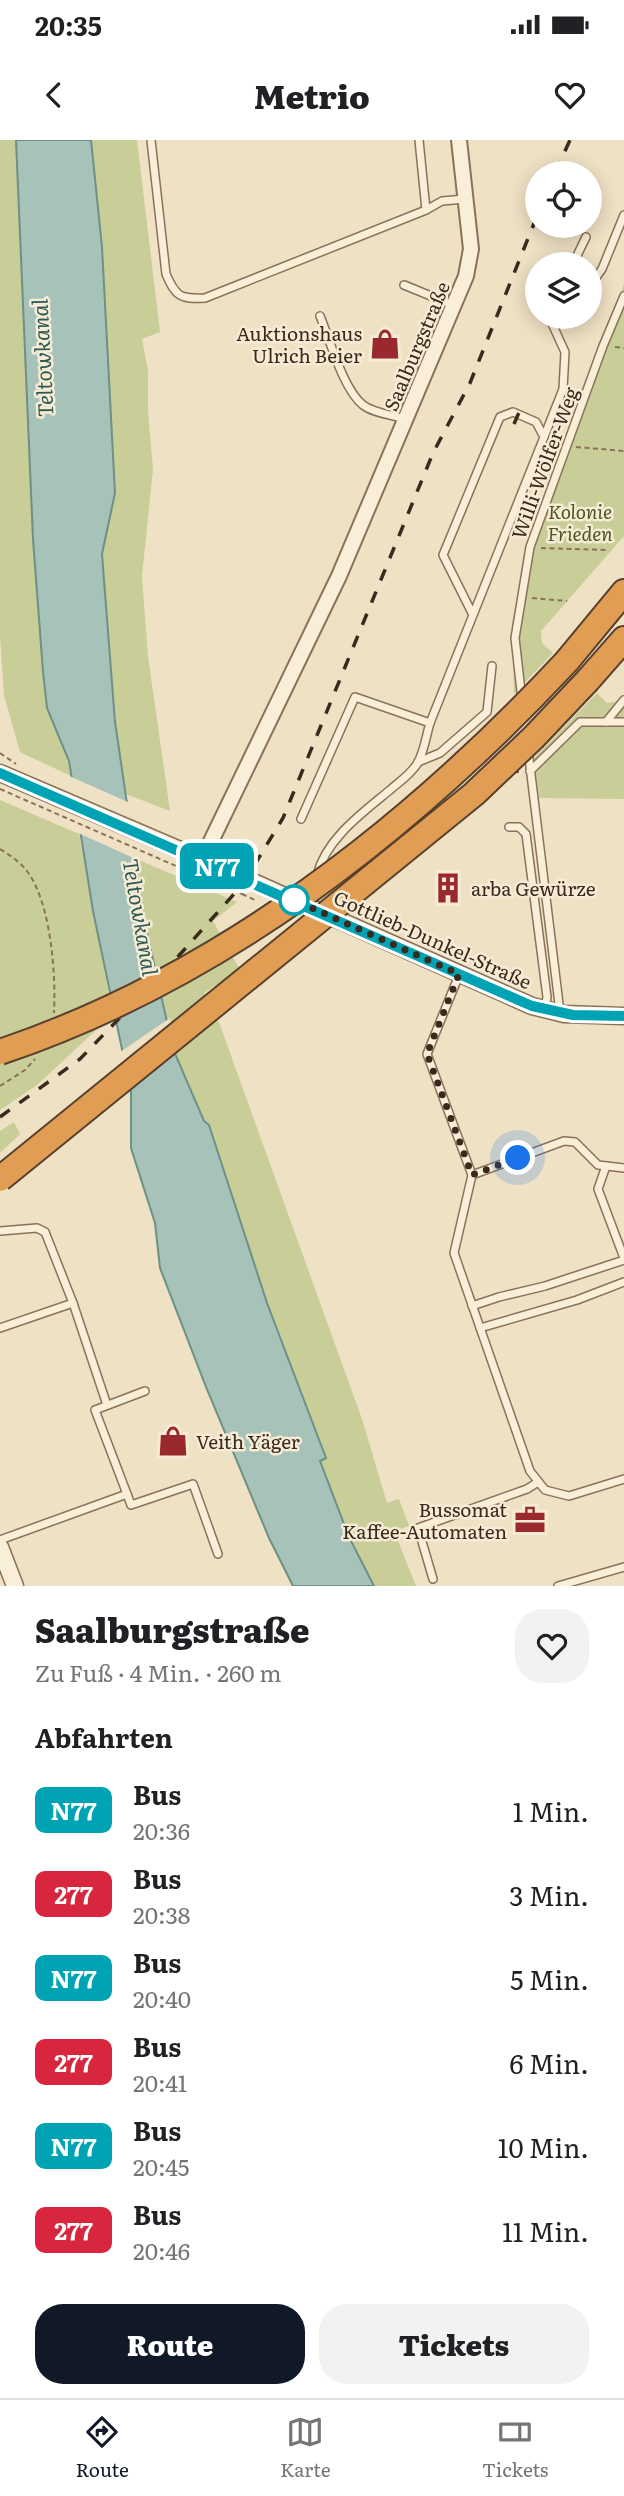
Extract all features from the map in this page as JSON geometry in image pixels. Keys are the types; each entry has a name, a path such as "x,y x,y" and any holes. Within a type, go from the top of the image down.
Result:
{"highway":[{"path":"0,1052 73,1024 134,995 228,945 278,913 350,859 455,772 516,715 623,593"},
{"path":"0,1179 474,794 534,737 624,639"}],"street":[{"name":"Saalburgstraße","path":"202,860 339,576 470,263 471,249 458,140"},
{"name":"Gottlieb-Dunkel-Straße","path":"0,773 202,860 229,880 247,888 292,899 459,974 552,1011 624,1016"},
{"path":"0,1547 15,1586"}],"lane":[{"path":"151,140 166,274 173,291 185,299 205,298 442,201 465,199"},
{"path":"419,140 426,209"},
{"path":"602,267 624,215"},
{"path":"404,285 454,305"},
{"name":"Willi-Wölfer-Weg","path":"523,716 515,638 530,547 624,296"},
{"path":"320,316 346,381 355,396 364,406 405,419"},
{"path":"292,899 316,878 320,862 336,839 362,813 410,774 418,762 430,723 563,389 565,352 554,329"},
{"path":"473,615 443,555 500,417 513,412 537,422 544,437"},
{"path":"418,762 440,753 487,712 492,666"},
{"path":"302,819 355,696 430,723"},
{"path":"606,722 624,700"},
{"path":"530,771 580,723 624,722"},
{"path":"525,729 552,1011"},
{"path":"509,827 519,827 526,834 547,997 552,1011"},
{"path":"459,974 427,1054 472,1175 454,1253 530,1471 538,1482 545,1490 569,1496 624,1479"},
{"path":"432,1018 440,1020"},
{"path":"472,1175 564,1141 575,1142 598,1165 624,1168"},
{"path":"472,1306 545,1286 624,1259 598,1189 606,1166"},
{"path":"0,1231 37,1228 45,1232 73,1303 107,1405"},
{"path":"480,1328 577,1300 624,1282"},
{"path":"0,1328 73,1303"},
{"path":"145,1391 95,1410 131,1505 193,1484 218,1554"},
{"path":"432,1579 418,1528 527,1489 538,1482"},
{"path":"0,1540 127,1494"},
{"path":"558,1586 624,1567"}],"path":[{"path":"566,446 624,451"},
{"path":"530,547 608,550"},
{"path":"521,598 567,601"},
{"path":"0,753 22,767"},
{"path":"0,789 163,860 247,888"},
{"path":"0,849 21,864 35,883 39,894 53,950 56,981 53,1020"},
{"path":"0,1086 25,1070 40,1053"}],"green space":[{"path":"0,140 16,140 33,539 47,708 65,748 71,776 20,752 4,695 0,637"},
{"path":"91,140 137,140 160,332 142,339 148,371 153,469 142,576 148,657 170,811 126,794 115,722 102,554 115,493 102,247"},
{"name":"Kolonie Frieden","path":"624,284 624,536 541,631 542,643 553,653 514,694 512,624 526,547 579,397"},
{"path":"597,693 607,703 620,701 624,696 624,799 539,798 534,758"},
{"path":"0,800 79,834 109,995 108,1019 37,1085 0,1110"},
{"path":"134,858 237,902 213,921 240,970 204,993 216,1014 363,1422 387,1503 399,1499 409,1526 394,1531 416,1586 374,1586 349,1537 320,1461 326,1458 267,1303 209,1125 204,1121 176,1060 144,919"},
{"path":"14,1122 20,1134 0,1153 0,1131"}],"water":[{"name":"Teltowkanal","path":"16,140 91,140 102,247 115,493 102,554 115,722 144,919 173,1049 204,1121 209,1125 267,1303 326,1458 320,1461 349,1537 374,1586 293,1586 269,1538 160,1268 155,1223 131,1148 131,1092 93,911 69,761 47,708 33,539"}],"pier":[{"path":"67,775 130,803 138,860 76,832"},
{"path":"170,1018 176,1047 127,1086 120,1052"}],"railway":[{"path":"560,161 570,140"},
{"path":"0,1117 80,1059 166,970 243,884 283,818 433,453 470,383 528,238"},
{"path":"514,424 520,410"},
{"path":"516,766 517,773"}],"bus line":[{"name":"N77","path":"0,773 234,873 532,1006 573,1015 624,1016"}],"place":[{"name":"Auktionshaus Ulrich Beier","path":"385,344"},
{"name":"arba Gewürze","path":"448,888"},
{"name":"Veith Yäger","path":"173,1441"},
{"name":"Bussomat Kaffee-Automaten","path":"530,1520"}],"route":[{"path":"294,900 292,899 459,974 427,1054 472,1175 518,1158"}]}
